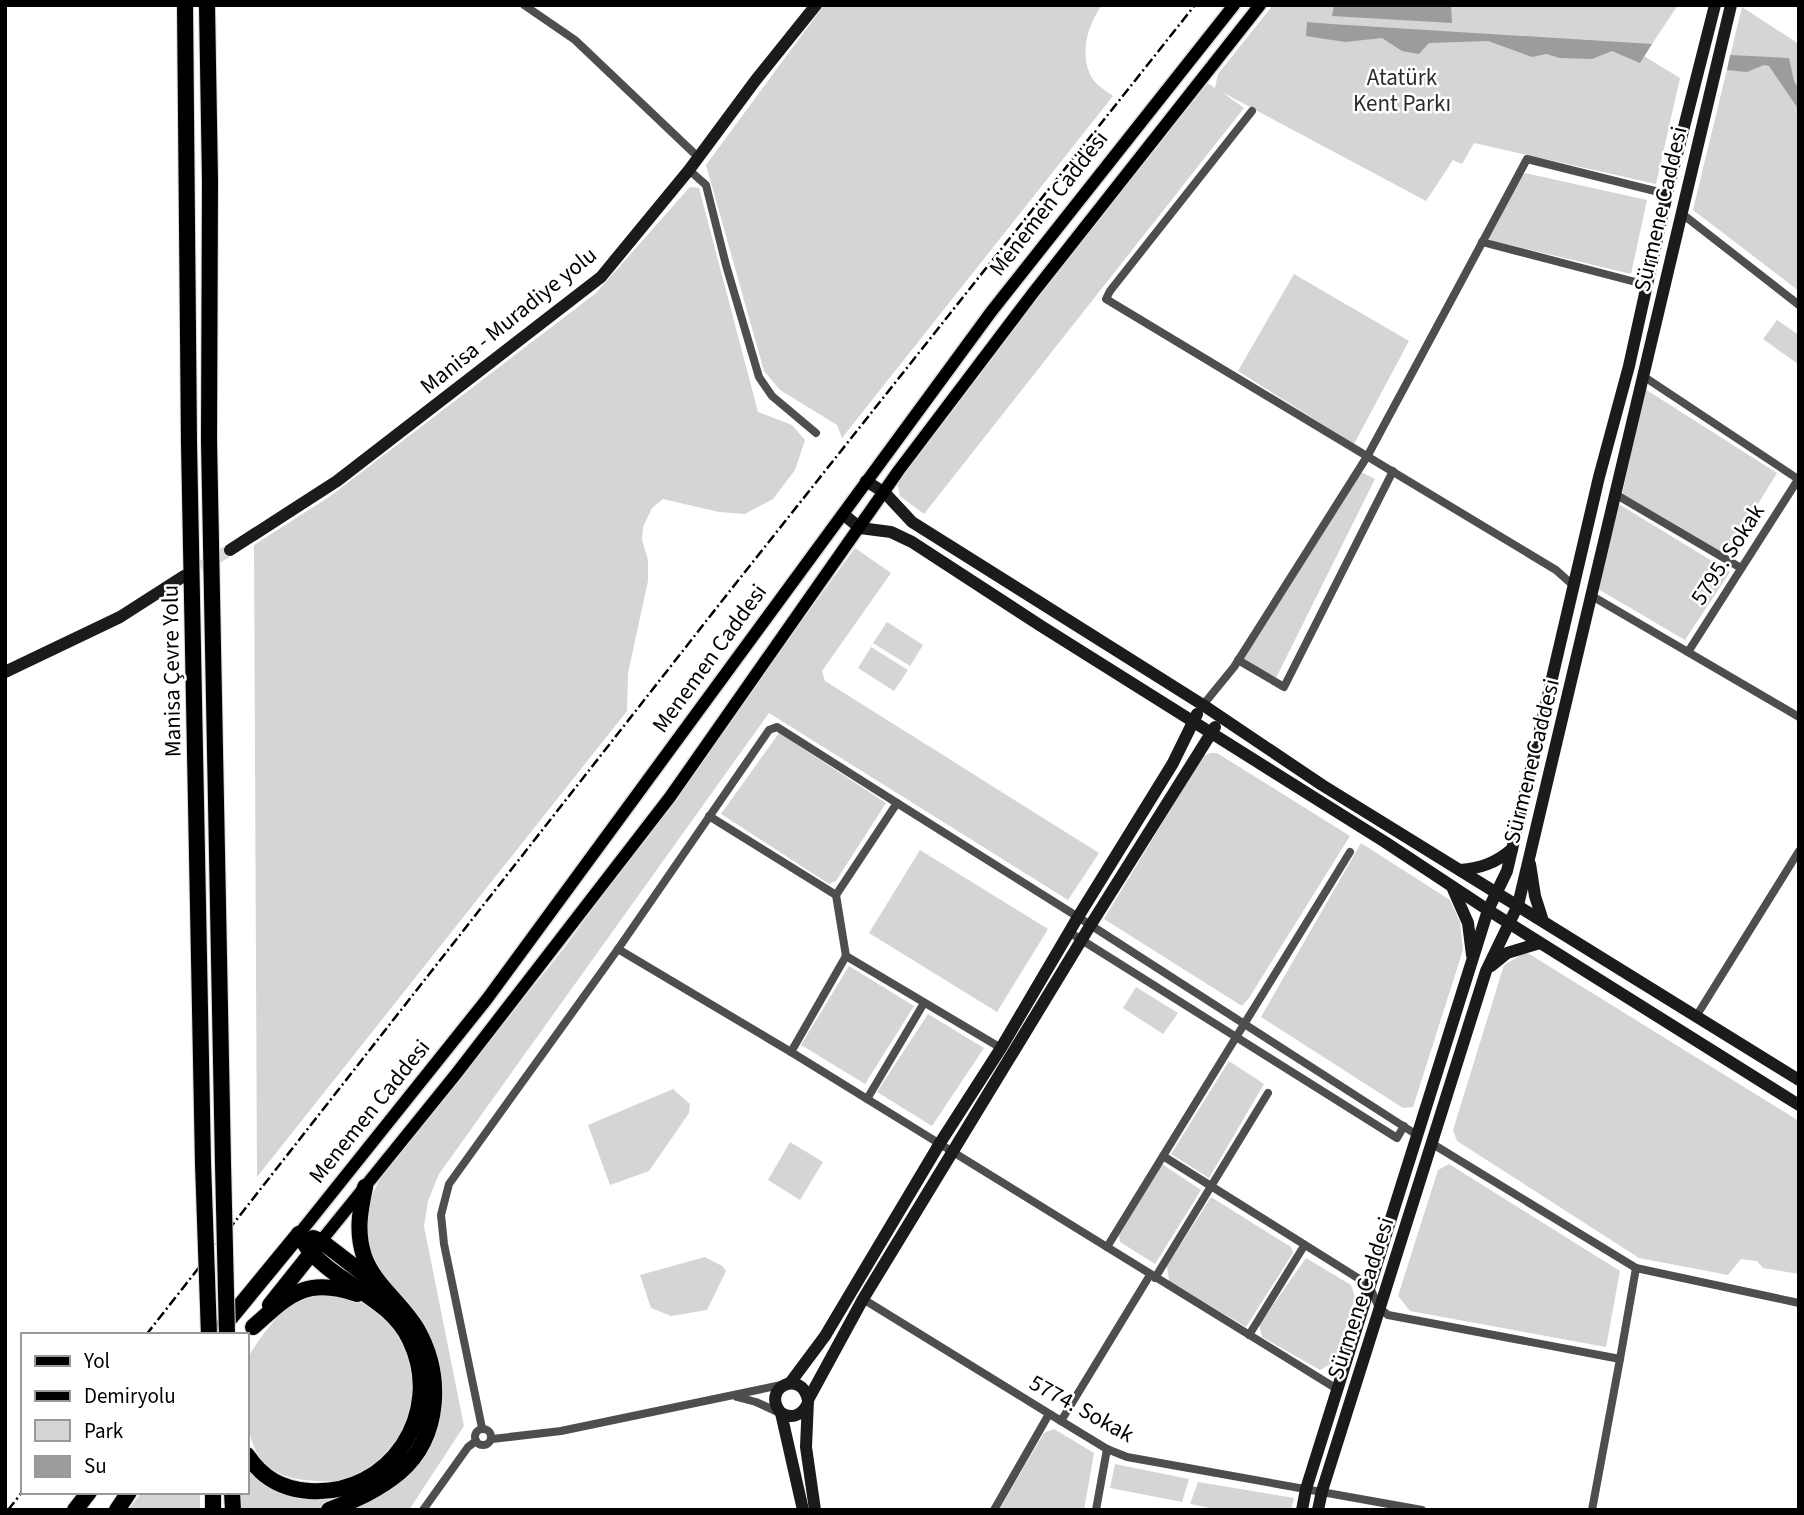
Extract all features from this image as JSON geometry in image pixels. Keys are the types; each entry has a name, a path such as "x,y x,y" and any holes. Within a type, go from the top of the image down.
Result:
{"highway":[{"name":"Manisa Çevre Yolu","path":"185,5 189,443 203,1163 209,1333"},
{"name":"Manisa Çevre Yolu","path":"207,5 210,181 209,440 227,1333"},
{"path":"329,1510 368,1494 402,1471 420,1447 430,1426 435,1397 429,1352 416,1327 374,1276 365,1257 358,1230 365,1187"},
{"path":"248,1456 265,1477 280,1485 324,1492 347,1488 367,1480 387,1465 407,1441 417,1415 421,1385 418,1362 410,1340 385,1308 369,1298 299,1234"},
{"name":"Menemen Caddesi","path":"218,1333 299,1234"},
{"path":"316,1247 385,1288"},
{"name":"Menemen Caddesi","path":"250,1331 316,1247"},
{"path":"250,1331 281,1302 302,1289 326,1286 369,1298"},
{"path":"75,1510 87,1494"},
{"path":"117,1510 127,1494"}],"main road":[{"name":"Manisa - Muradiye yolu","path":"230,550 337,481 601,276 689,170 816,5"},
{"name":"Menemen Caddesi","path":"299,1234 487,999 991,312 1234,5"},
{"name":"Menemen Caddesi","path":"316,1247 457,1074 667,802 908,459 1033,293 1261,5"},
{"name":"Sürmene Caddesi","path":"1302,1510 1306,1489 1369,1285 1488,910 1507,871 1599,477 1629,366 1667,194 1715,5"},
{"name":"Sürmene Caddesi","path":"1318,1510 1486,971 1518,905 1731,5"},
{"path":"1700,63 1715,66"},
{"path":"1663,213 1680,215"},
{"path":"1629,366 1643,376"},
{"path":"866,481 885,493 912,522 1203,705 1322,785 1799,1080"},
{"path":"844,514 860,528 891,532 912,542 1799,1105"},
{"path":"5,672 120,617 184,576"},
{"path":"1575,587 1592,596"},
{"path":"803,1510 781,1413 775,1403 776,1392 787,1384 825,1336 940,1143 1001,1048 1078,917 1174,763 1192,721 1203,705"},
{"path":"781,1413 785,1416 796,1416 808,1403 863,1299 1090,926 1221,718"},
{"path":"1460,870 1480,868 1500,859 1513,849"},
{"path":"1529,857 1535,895 1543,921"},
{"path":"1452,885 1468,923 1473,960"},
{"path":"1486,971 1507,953 1540,943"},
{"path":"787,1384 801,1386 805,1390 808,1403 806,1447 815,1510"}],"street":[{"path":"524,5 575,40 698,157"},
{"path":"1252,111 1110,291 1107,299 1556,570 1575,587"},
{"path":"1203,705 1238,660 1368,455 1527,159 1667,194"},
{"path":"689,170 706,185 759,377 772,396 816,433"},
{"path":"1680,215 1799,305"},
{"path":"1482,242 1647,285"},
{"path":"1643,376 1798,479"},
{"path":"1238,660 1284,687 1393,471"},
{"name":"5795. Sokak","path":"1688,652 1798,479"},
{"path":"1615,494 1741,568"},
{"path":"1592,596 1799,717"},
{"path":"482,1428 444,1244 441,1215 449,1184 618,949 769,730 777,727 1417,1135"},
{"path":"790,1052 846,956 836,895 897,803"},
{"path":"709,816 836,895"},
{"path":"1697,1016 1799,851"},
{"path":"1107,1247 1350,852"},
{"path":"1069,932 1397,1138 1404,1126"},
{"path":"618,949 940,1143 1338,1389"},
{"path":"846,956 1001,1048"},
{"path":"867,1099 924,1003"},
{"path":"1061,1422 1268,1093"},
{"path":"1432,1143 1636,1268 1799,1303"},
{"path":"1163,1156 1369,1285 1379,1308 1388,1315 1620,1359"},
{"path":"1249,1335 1304,1246"},
{"path":"1592,1510 1636,1268"},
{"name":"5774. Sokak","path":"863,1299 1107,1449 1144,1461 1422,1510"},
{"path":"482,1428 476,1433 476,1441 480,1445 486,1445 492,1439 561,1431 787,1384"},
{"path":"734,1396 781,1413"},
{"path":"994,1510 1049,1415"},
{"path":"482,1428 490,1431 492,1439"},
{"path":"423,1510 468,1447 476,1441"},
{"path":"1096,1510 1107,1449"}],"green space":[{"path":"824,5 1102,5 1092,22 1086,41 1086,60 1094,81 1113,96 842,438 837,425 780,390 764,371 706,165"},
{"name":"Atatürk Kent Parkı","path":"1273,5 1678,5 1644,56 1680,78 1656,184 1474,143 1462,164 1453,160 1426,201 1222,92 1244,108 924,514 900,496 897,481 1201,79 1215,88 1218,74"},
{"path":"1742,7 1799,44 1799,291 1693,210"},
{"path":"1525,173 1647,200 1631,274 1490,240 1487,235 1519,178"},
{"path":"690,187 699,188 758,412 792,425 805,440 795,470 773,499 745,514 719,512 663,499 652,508 643,527 642,540 648,560 648,581 628,673 627,711 257,1177 254,545 329,497 596,293"},
{"path":"1294,274 1409,341 1354,444 1238,371"},
{"path":"1777,320 1799,335 1798,364 1763,339"},
{"path":"1645,389 1777,473 1726,556 1622,495"},
{"path":"1361,472 1375,479 1276,678 1243,659"},
{"path":"1617,503 1730,572 1685,640 1598,589"},
{"path":"855,548 891,573 822,671 825,681 1099,853 1068,900 769,713 439,1174 428,1201 424,1226 464,1426 409,1510 349,1510 374,1500 410,1472 441,1401 440,1369 432,1341 419,1316 369,1260 364,1228 370,1199 381,1177 565,947"},
{"path":"887,622 923,645 910,666 873,643"},
{"path":"871,647 908,670 894,691 858,668"},
{"path":"779,733 886,803 836,881 829,884 721,814"},
{"path":"1217,753 1350,836 1242,1006 1104,919 1203,756"},
{"path":"1361,843 1450,900 1460,922 1463,950 1413,1107 1403,1108 1261,1017"},
{"path":"920,850 1048,929 997,1012 869,933"},
{"path":"1526,952 1799,1121 1799,1274 1763,1268 1757,1261 1741,1259 1728,1275 1639,1258 1457,1141 1453,1130 1504,965"},
{"path":"849,966 914,1006 865,1084 801,1045"},
{"path":"1136,987 1178,1013 1163,1034 1123,1008"},
{"path":"928,1014 984,1048 932,1126 877,1092"},
{"path":"1229,1061 1264,1084 1209,1178 1171,1154"},
{"path":"673,1089 690,1104 689,1113 649,1171 610,1185 588,1125"},
{"path":"790,1142 823,1162 800,1200 768,1180"},
{"path":"1162,1164 1201,1190 1155,1264 1120,1242 1119,1235"},
{"path":"1449,1164 1620,1271 1606,1347 1410,1311 1398,1296 1438,1170"},
{"path":"1211,1197 1291,1247 1293,1253 1246,1327 1169,1281 1167,1266"},
{"path":"705,1257 726,1271 707,1310 671,1316 651,1308 640,1275"},
{"path":"1306,1258 1351,1285 1355,1297 1335,1361 1320,1370 1262,1337 1259,1325"},
{"path":"302,1289 369,1298 410,1340 417,1415 367,1480 320,1481 282,1475 267,1466 256,1452 249,1432 248,1361 254,1347"},
{"path":"1054,1429 1094,1453 1084,1510 999,1510 1044,1433"},
{"path":"1115,1464 1189,1479 1182,1502 1110,1488"},
{"path":"248,1468 266,1484 286,1494 308,1498 334,1496 335,1500 315,1510 240,1510 240,1494 248,1494"},
{"path":"1198,1482 1294,1498 1291,1510 1220,1510 1190,1504"},
{"path":"140,1494 200,1494 200,1510 128,1510"}],"water":[{"path":"1334,5 1451,5 1452,23 1332,16"},
{"path":"1307,22 1652,44 1640,63 1612,51 1592,59 1560,58 1546,54 1532,57 1488,41 1429,43 1419,54 1402,51 1382,38 1345,42 1306,36"},
{"path":"1730,55 1789,58 1799,90 1799,110 1769,66 1764,65 1747,72 1727,70"}],"tunnel":[{"path":"185,576 230,550"}],"railway":[{"path":"148,1333 729,592 1195,5"},
{"path":"8,1510 21,1494"}]}
